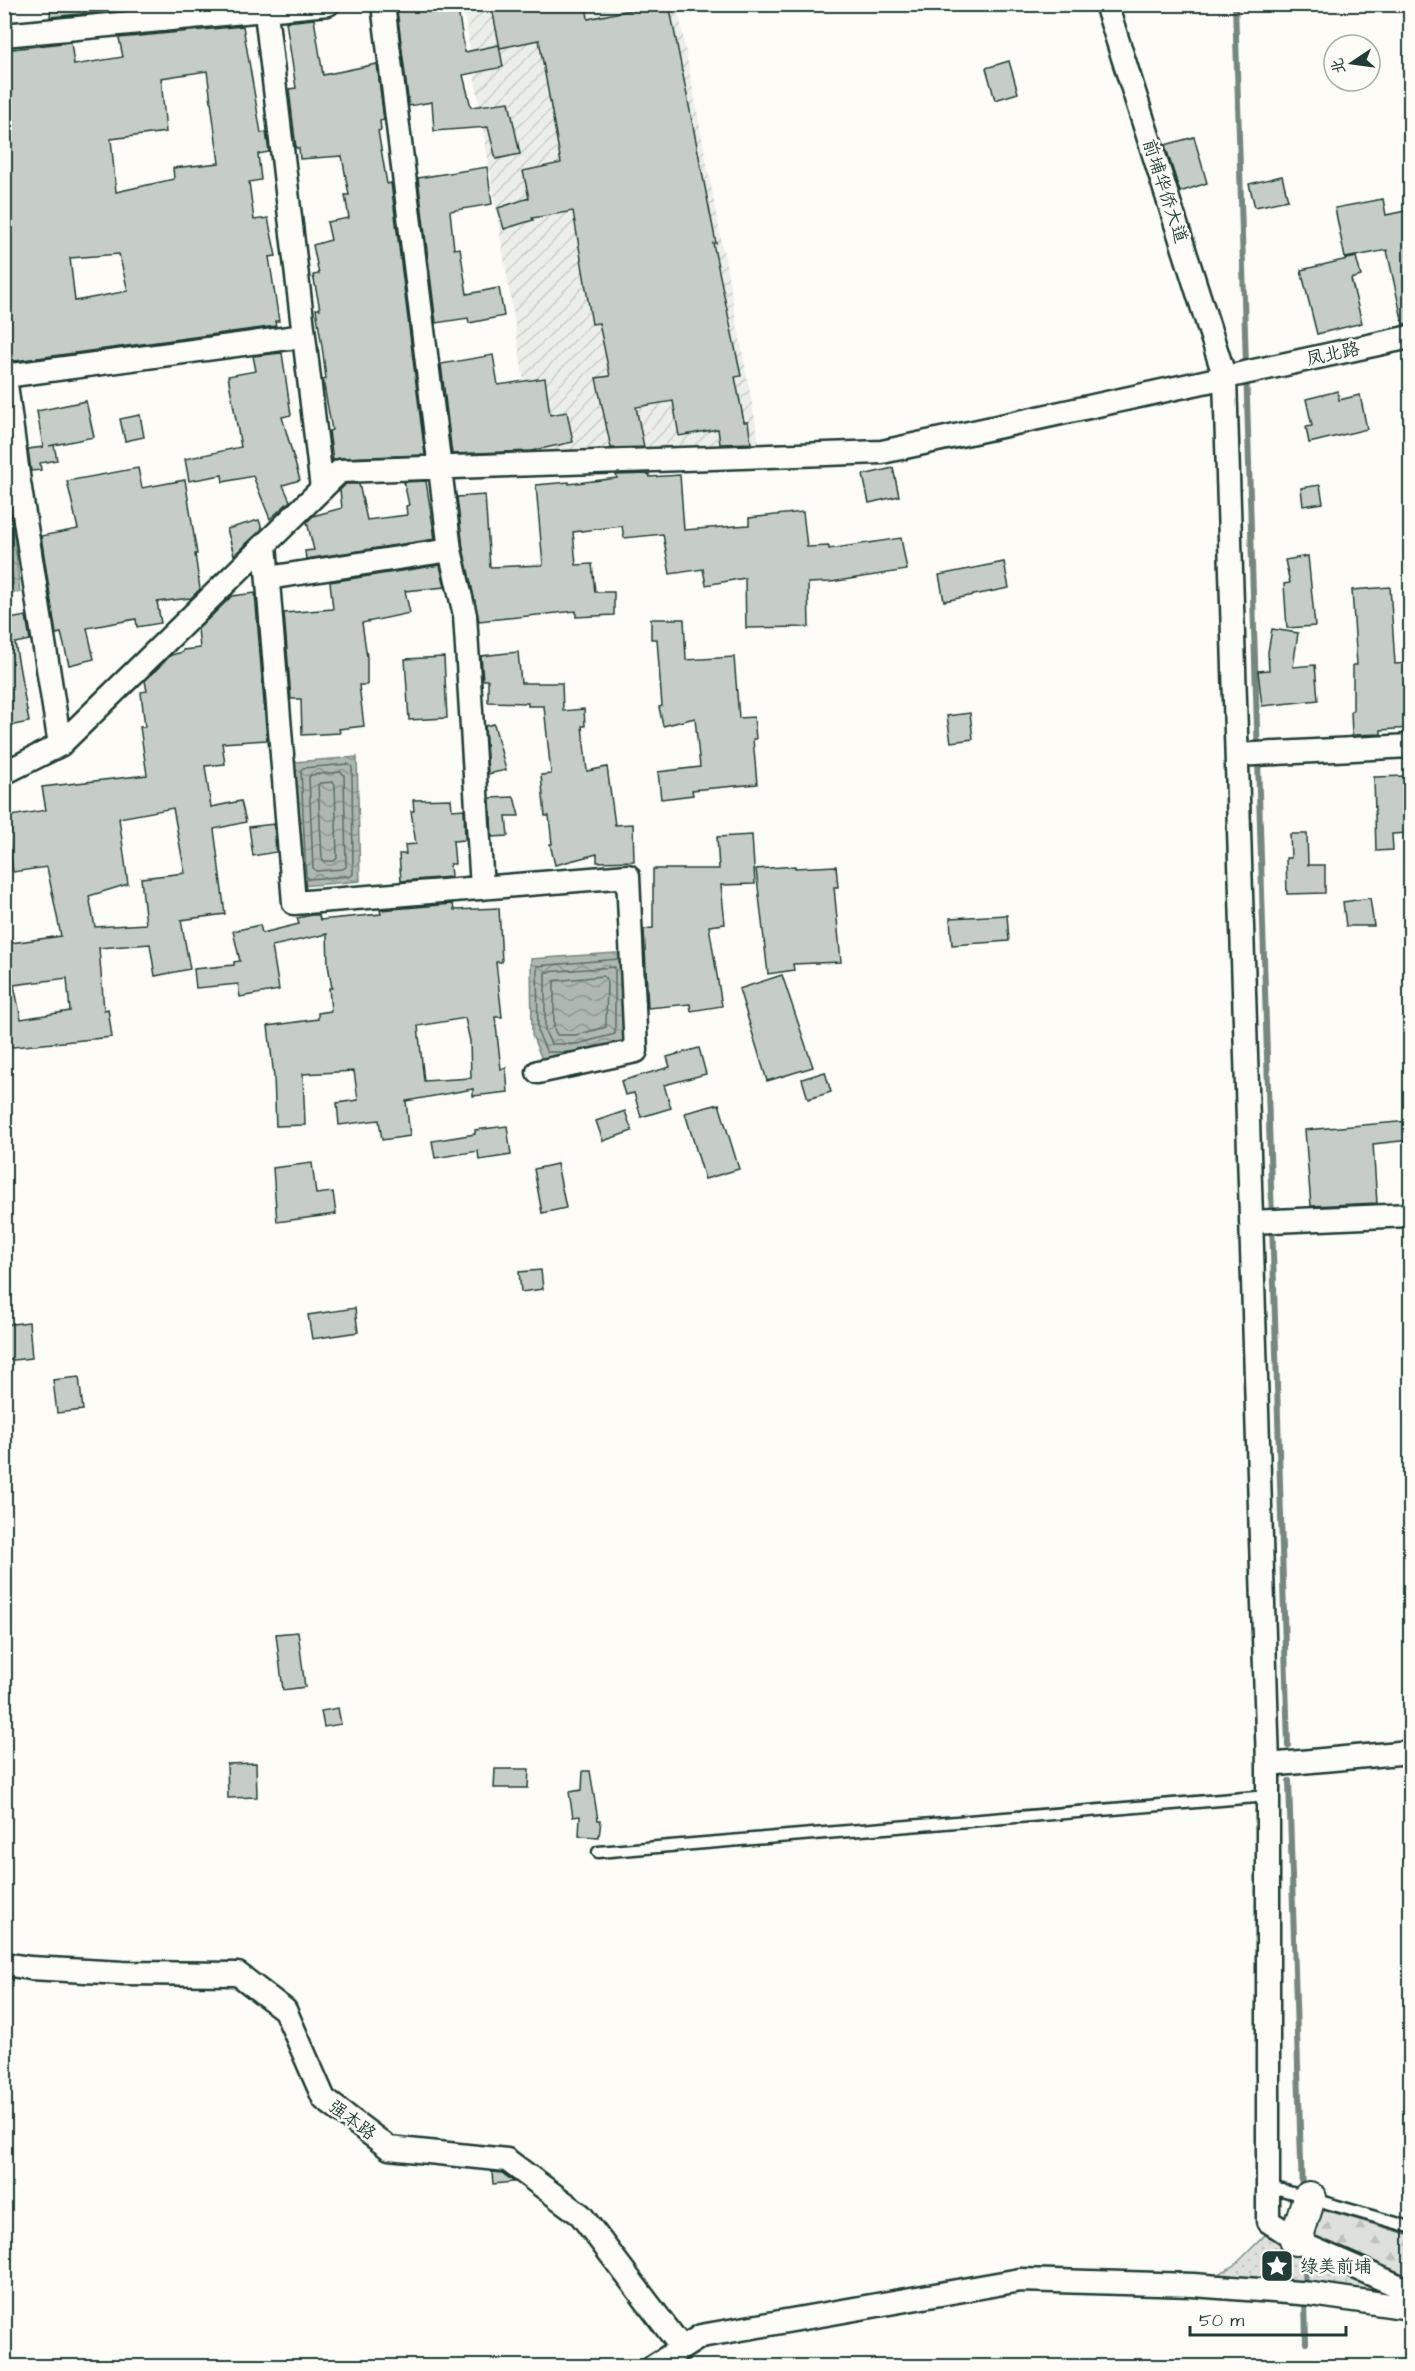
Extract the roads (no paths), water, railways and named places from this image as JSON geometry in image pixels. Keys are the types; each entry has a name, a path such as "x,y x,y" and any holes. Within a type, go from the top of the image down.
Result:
{"main road":[{"path":"1297,2239 1309,2198"}],"street":[{"path":"4,35 266,8 328,4"},
{"path":"383,4 450,550 465,615 482,888"},
{"name":"前埔华侨大道","path":"1106,4 1239,374 1265,1221 1268,2221 1297,2239"},
{"path":"266,8 322,489"},
{"path":"60,745 19,482 5,372 304,336"},
{"name":"凤北路","path":"4,773 60,745 340,471 882,452 1410,337"},
{"path":"265,545 294,903 628,876 636,1051 538,1072"},
{"path":"268,578 450,550"},
{"path":"1251,754 1410,746"},
{"path":"1265,1221 1410,1215"},
{"path":"1268,1765 1410,1752"},
{"name":"强本路","path":"4,1964 30,1968 111,1972 238,1974 285,2010 324,2099 389,2148 507,2160 581,2215 682,2348"},
{"path":"1297,2239 1410,2290"},
{"path":"654,2367 701,2336 1020,2280 1193,2285 1312,2294 1410,2308"}],"lane":[{"path":"598,1852 1268,1796"},
{"path":"1268,2186 1410,2227"}],"water":[{"path":"9,489 20,592 5,593 4,490"},
{"path":"357,757 360,881 301,886 294,762"},
{"path":"629,952 625,1045 580,1057 542,1059 532,1035 531,959"}],"waterway":[{"path":"1235,4 1288,1746"},
{"path":"1289,1781 1302,2193"},
{"path":"1303,2251 1305,2289"},
{"path":"1305,2299 1306,2343"}],"place":[{"name":"绿美前埔","path":"1277,2266"}]}
